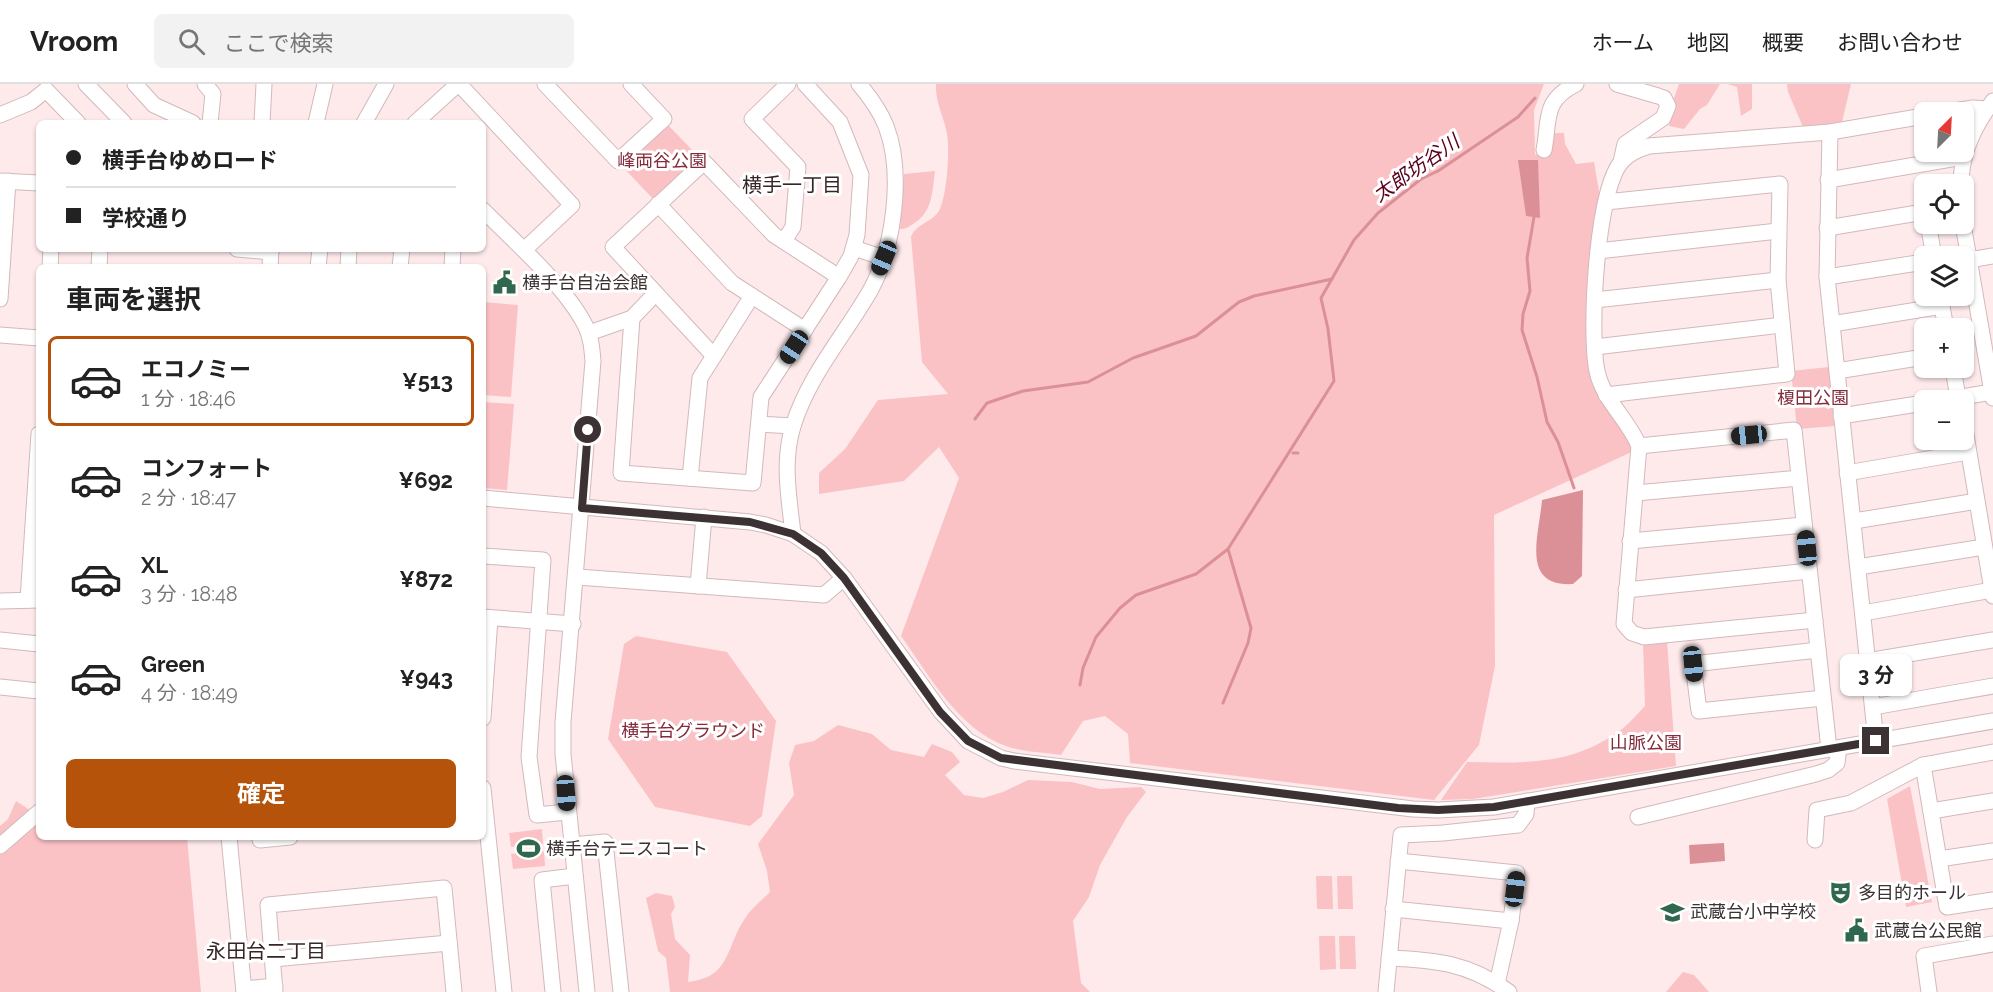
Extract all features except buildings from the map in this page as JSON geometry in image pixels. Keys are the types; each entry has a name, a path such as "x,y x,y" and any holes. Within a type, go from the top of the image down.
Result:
{"street":[{"path":"86,84 121,120"},
{"path":"135,84 154,105 186,120"},
{"path":"205,84 213,94 210,120"},
{"path":"262,120 264,84"},
{"path":"317,120 325,84"},
{"path":"366,120 386,84"},
{"path":"418,120 458,84 573,205 524,250"},
{"path":"545,84 618,162 664,119 631,84"},
{"path":"784,241 793,227 798,167 752,119 788,84"},
{"path":"632,318 621,473 753,483 761,398 839,277 854,248 857,235 861,175 840,122 805,84"},
{"path":"1544,150 1545,125 1552,106 1566,89 1576,84"},
{"path":"1617,84 1664,98 1668,106 1663,118 1625,144 1621,162 1611,179 1598,251 1594,347 1597,372 1606,394 1629,424 1639,446 1624,624 1632,633 1644,637 1815,620"},
{"path":"793,534 786,475 787,450 793,426 810,383 870,290 884,258 891,230 895,176 892,151 887,128 880,113 861,85"},
{"path":"0,116 31,102 46,90 75,120"},
{"path":"1974,108 1990,105"},
{"path":"1974,130 1990,105"},
{"path":"1621,162 1634,151 1649,146 1830,132 1914,118"},
{"path":"1830,132 1827,277 1876,741"},
{"path":"713,355 613,248 704,162 774,235 839,277"},
{"path":"1828,180 1934,162"},
{"path":"0,289 4,181 36,183"},
{"path":"1606,202 1780,184 1778,279 1787,374 1606,394"},
{"path":"658,204 732,283 805,330"},
{"path":"486,213 524,250 578,312 589,333 594,361 563,722 567,812 586,992"},
{"path":"1827,228 1914,214"},
{"path":"1598,251 1778,231"},
{"path":"854,248 884,258"},
{"path":"251,252 270,256"},
{"path":"1974,259 1993,256"},
{"path":"1827,277 1914,264"},
{"path":"1595,300 1778,279"},
{"path":"1974,288 1993,395 1974,397"},
{"path":"589,333 632,318 655,294"},
{"path":"690,478 700,378 752,296"},
{"path":"1832,324 1917,306"},
{"path":"1594,347 1782,325"},
{"path":"0,335 36,338"},
{"path":"1837,371 1914,359"},
{"path":"1841,416 1914,405"},
{"path":"759,424 793,426"},
{"path":"1638,817 1816,774 1828,770 1837,763 1823,698 1794,430 1639,446"},
{"path":"1847,473 1968,452 1993,593 1863,613"},
{"path":"1636,493 1799,478"},
{"path":"486,498 704,517 766,525 793,534 821,553 844,578 940,712 968,741 1001,758 1413,809 1463,810 1993,721"},
{"path":"1854,521 1977,501"},
{"path":"698,586 704,517"},
{"path":"1630,542 1804,525"},
{"path":"0,601 34,600 36,534"},
{"path":"1858,567 1984,546"},
{"path":"486,556 543,560 529,757 537,815 567,812"},
{"path":"1626,590 1809,571"},
{"path":"577,577 824,595 844,578"},
{"path":"486,649 487,618 573,624"},
{"path":"0,640 36,644"},
{"path":"1867,661 1993,640"},
{"path":"1818,650 1693,664 1699,711 1823,698"},
{"path":"1872,708 1993,686"},
{"path":"0,687 36,692"},
{"path":"1815,840 1817,810 1851,803 1923,765 1993,752"},
{"path":"1923,765 1947,907 1993,900"},
{"path":"1386,992 1401,835 1518,825 1526,814 1527,801"},
{"path":"1931,811 1993,801"},
{"path":"0,846 36,815"},
{"path":"486,827 504,992"},
{"path":"229,840 244,991 275,989 268,905 452,887 449,944 454,992"},
{"path":"572,845 605,842 621,992"},
{"path":"1939,860 1993,851"},
{"path":"1389,958 1448,963 1471,969 1503,988 1517,873 1398,861"},
{"path":"553,992 542,880 575,876"},
{"path":"1393,909 1511,921"},
{"path":"273,959 449,944"},
{"path":"1929,992 1923,956 1993,944"}],"green space":[{"path":"936,84 1544,84 1534,110 1535,155 1550,148 1550,133 1564,133 1565,144 1576,164 1594,162 1599,191 1593,375 1634,451 1494,515 1495,666 1479,745 1434,800 1130,763 1128,734 1105,716 1083,721 1061,755 1012,748 989,738 973,727 946,699 922,667 901,636 959,478 939,447 904,481 819,494 819,473 845,449 878,400 948,394 922,362 911,237 916,229 940,209 944,193 948,141"},
{"path":"1679,84 1720,84 1707,105 1700,109 1684,129 1669,126"},
{"path":"1728,84 1752,84 1752,109 1741,116 1737,87"},
{"path":"1787,84 1851,84 1842,122 1803,127 1788,92"},
{"name":"峰両谷公園","path":"666,123 700,158 655,201 621,165"},
{"path":"935,171 932,194 924,214 913,224 900,229 904,174"},
{"path":"486,302 518,305 511,397 486,395"},
{"name":"榎田公園","path":"1829,367 1836,426 1797,429 1791,371"},
{"path":"486,402 514,404 507,490 486,488"},
{"name":"横手台グラウンド","path":"636,636 727,652 776,721 762,816 750,826 655,807 608,739 624,644"},
{"name":"山脈公園","path":"1667,641 1676,766 1473,799 1441,800 1467,762 1548,760 1585,750 1622,729 1645,706 1643,643"},
{"path":"838,725 872,734 891,750 924,757 932,744 952,752 960,762 945,775 964,795 983,798 1003,792 1028,780 1072,782 1100,789 1141,787 1146,792 1127,817 1100,865 1089,897 1073,921 1081,983 1090,992 670,992 666,958 658,951 646,898 656,893 672,896 675,907 671,914 675,939 690,955 688,982 702,979 720,968 747,916 770,892 767,871 758,844 794,795 789,763 795,745 814,741"},
{"path":"1910,786 1932,902 1906,907 1887,799"},
{"path":"16,801 36,814 36,840 187,840 201,992 0,992 0,826 8,819"},
{"path":"542,829 543,844 511,847 509,833"},
{"path":"544,851 545,866 513,869 511,854"},
{"path":"1316,876 1332,876 1333,909 1317,909"},
{"path":"1337,876 1352,876 1353,909 1338,909"},
{"path":"1319,936 1335,936 1336,969 1320,970"},
{"path":"1339,936 1355,936 1356,969 1340,969"},
{"path":"1683,972 1694,975 1709,992 1666,992"}],"shaded area":[{"path":"1518,160 1538,160 1540,218 1526,216"},
{"path":"1583,490 1582,576 1573,584 1556,583 1545,577 1539,568 1537,557 1542,500"},
{"path":"1724,843 1725,861 1690,864 1689,845"}],"waterway":[{"name":"太郎坊谷川","path":"1080,685 1083,668 1096,637 1120,608 1136,595 1196,574 1228,549 1334,381 1328,329 1321,298 1354,240 1378,213 1421,179 1438,171 1518,117 1535,98"},
{"path":"1534,217 1527,258 1530,291 1523,314 1522,330 1537,377 1547,422 1558,442 1574,488"},
{"path":"975,419 987,403 1023,391 1088,382 1133,358 1196,336 1239,302 1254,296 1332,279"},
{"path":"1293,453 1298,453"},
{"path":"1223,703 1248,643 1251,628 1228,549"}],"place":[{"name":"横手台自治会館","path":"504,283"},
{"name":"横手台テニスコート","path":"528,849"},
{"name":"多目的ホール","path":"1840,893"},
{"name":"武蔵台小中学校","path":"1672,912"},
{"name":"武蔵台公民館","path":"1856,931"}],"district":[{"name":"横手一丁目","path":"792,185"},
{"name":"永田台二丁目","path":"266,951"}],"route":[{"path":"588,430 582,508 750,522 793,534 821,553 844,578 940,712 968,741 1001,758 1398,808 1463,810 1494,807 1876,741"}]}
